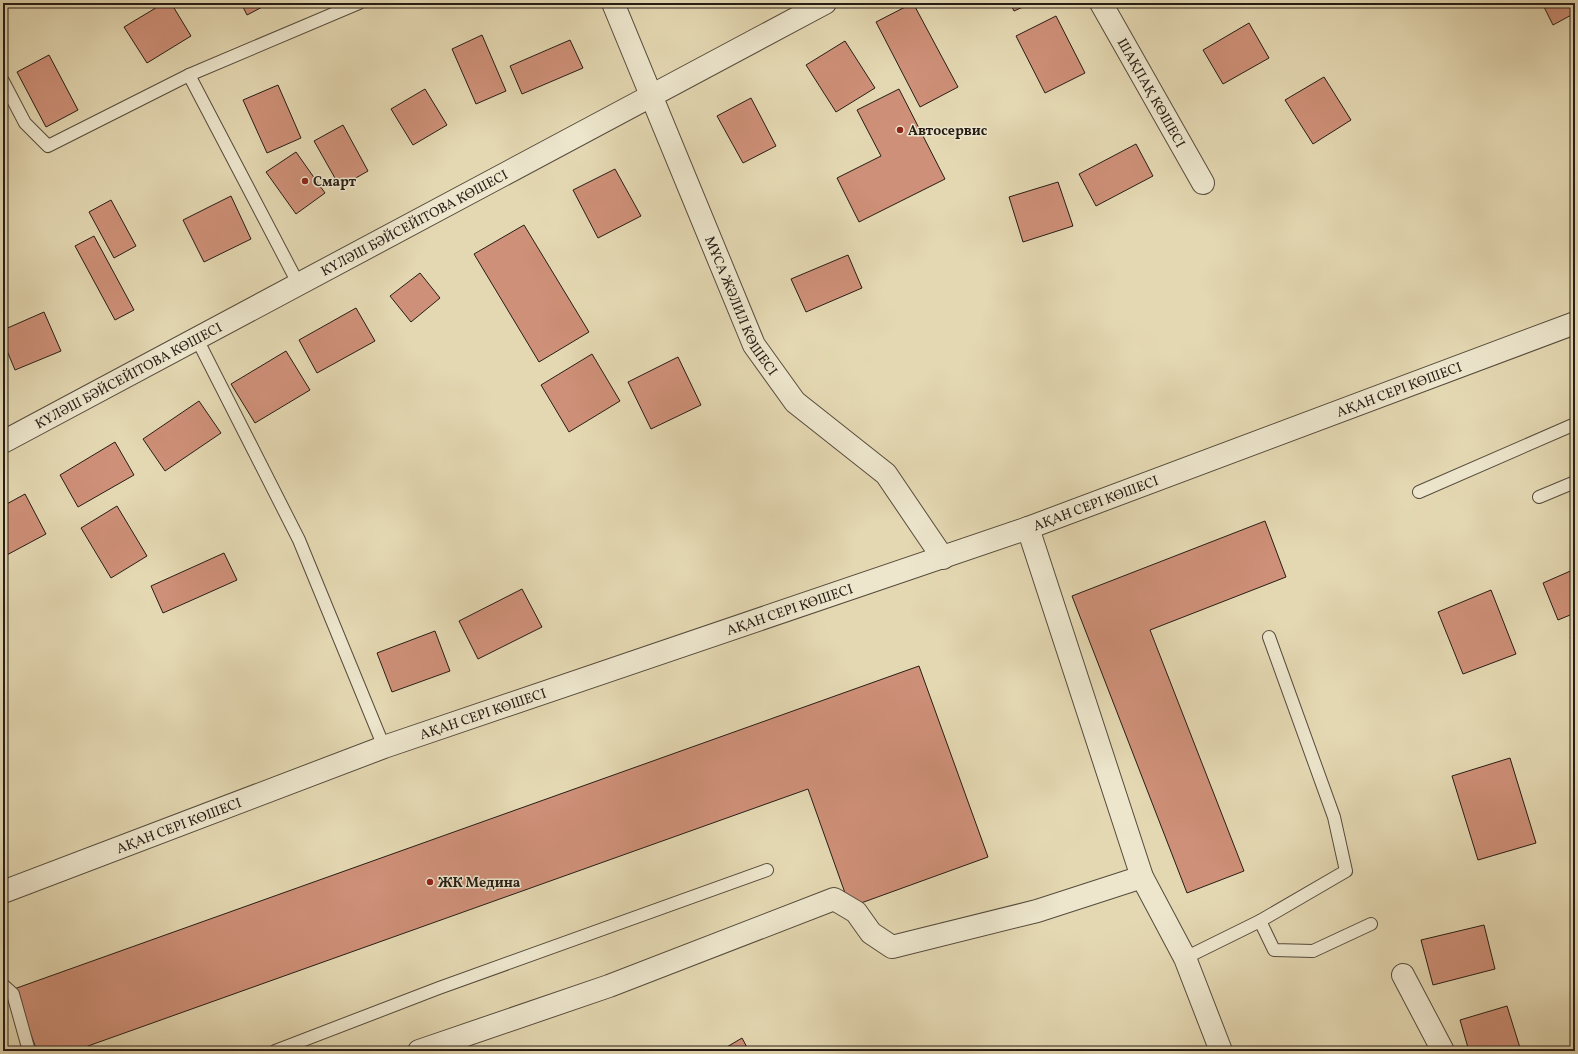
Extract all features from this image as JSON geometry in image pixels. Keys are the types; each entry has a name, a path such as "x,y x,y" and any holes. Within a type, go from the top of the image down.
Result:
{"street":[{"name":"МҰСА ЖӘЛИЛ КӨШЕСІ","path":"614,3 651,97 754,345 795,402 886,474 943,558"},
{"name":"КҮЛӘШ БӘЙСЕЙІТОВА КӨШЕСІ","path":"3,442 197,340 825,3"},
{"name":"ШАҚПАҚ КӨШЕСІ","path":"1100,3 1203,183"},
{"name":"АҚАН СЕРІ КӨШЕСІ","path":"3,892 384,747 1028,528 1575,323"},
{"path":"1028,528 1142,877 1185,958 1221,1051"},
{"path":"419,1051 609,986 834,899 856,912 871,933 892,947 1037,911 1142,877"},
{"path":"1403,975 1443,1051"}],"lane":[{"path":"3,81 25,123 48,146 189,75 359,3"},
{"path":"189,75 299,285"},
{"path":"197,340 299,540 384,747"},
{"path":"1419,492 1575,424"},
{"path":"1540,497 1575,482"},
{"path":"1185,958 1260,922 1346,871 1334,817 1270,637"},
{"path":"274,1051 439,988 767,870"},
{"path":"1260,922 1274,950 1313,951 1371,924"},
{"path":"3,985 13,994 29,1051"}],"building":[{"path":"164,3 171,3 191,36 147,63 124,27"},
{"path":"241,3 270,3 247,15"},
{"path":"913,3 958,87 920,107 876,22"},
{"path":"1010,3 1032,3 1014,11"},
{"path":"1542,3 1575,3 1575,13 1553,25"},
{"path":"1056,16 1085,73 1045,93 1016,36"},
{"path":"1249,23 1269,58 1223,84 1203,50"},
{"path":"482,35 506,91 476,104 452,49"},
{"path":"570,40 583,68 522,94 510,66"},
{"path":"845,41 875,88 836,112 806,65"},
{"path":"49,55 78,110 46,127 17,72"},
{"path":"1324,77 1351,120 1313,144 1285,100"},
{"path":"278,85 301,138 267,153 243,100"},
{"path":"425,89 447,125 413,145 391,109"},
{"path":"899,89 945,179 859,222 837,178 881,156 857,110"},
{"path":"751,98 776,146 743,163 717,116"},
{"path":"343,125 368,171 340,187 314,141"},
{"path":"1136,144 1153,176 1096,206 1079,174"},
{"path":"296,152 325,193 296,214 266,172"},
{"path":"615,169 641,216 598,238 573,190"},
{"path":"1058,182 1073,226 1023,242 1009,197"},
{"path":"231,196 251,239 204,262 183,220"},
{"path":"111,200 136,246 114,258 89,212"},
{"path":"524,225 589,332 539,362 474,254"},
{"path":"94,236 134,310 115,320 75,246"},
{"path":"848,255 862,288 806,312 791,279"},
{"path":"420,273 440,298 411,322 390,296"},
{"path":"356,308 375,341 317,373 299,340"},
{"path":"44,312 61,351 15,370 3,341 3,330"},
{"path":"286,351 310,390 255,423 231,384"},
{"path":"592,354 620,401 569,432 541,385"},
{"path":"678,357 701,405 651,429 628,382"},
{"path":"199,401 221,433 165,471 143,439"},
{"path":"115,442 134,475 78,507 60,475"},
{"path":"25,494 46,534 3,557 3,506"},
{"path":"117,506 147,556 111,578 81,528"},
{"path":"1265,521 1286,577 1150,630 1244,871 1187,893 1072,596"},
{"path":"224,553 237,580 163,613 151,586"},
{"path":"1575,569 1575,613 1558,620 1543,583"},
{"path":"522,589 542,627 478,659 459,621"},
{"path":"1491,590 1516,654 1463,674 1438,612"},
{"path":"435,631 450,671 392,692 377,653"},
{"path":"1575,635 1575,646 1570,637"},
{"name":"ЖК Медина","path":"919,666 988,857 850,907 808,789 74,1051 37,1051 14,989"},
{"path":"1510,758 1536,843 1478,860 1452,776"},
{"path":"1484,925 1495,969 1433,985 1421,940"},
{"path":"1507,1006 1521,1051 1469,1051 1460,1020"},
{"path":"742,1038 749,1051 720,1051"}],"place":[{"name":"Автосервис","path":"900,130"},
{"name":"Смарт","path":"305,181"},
{"name":"ЖК Медина","path":"430,882"}]}
